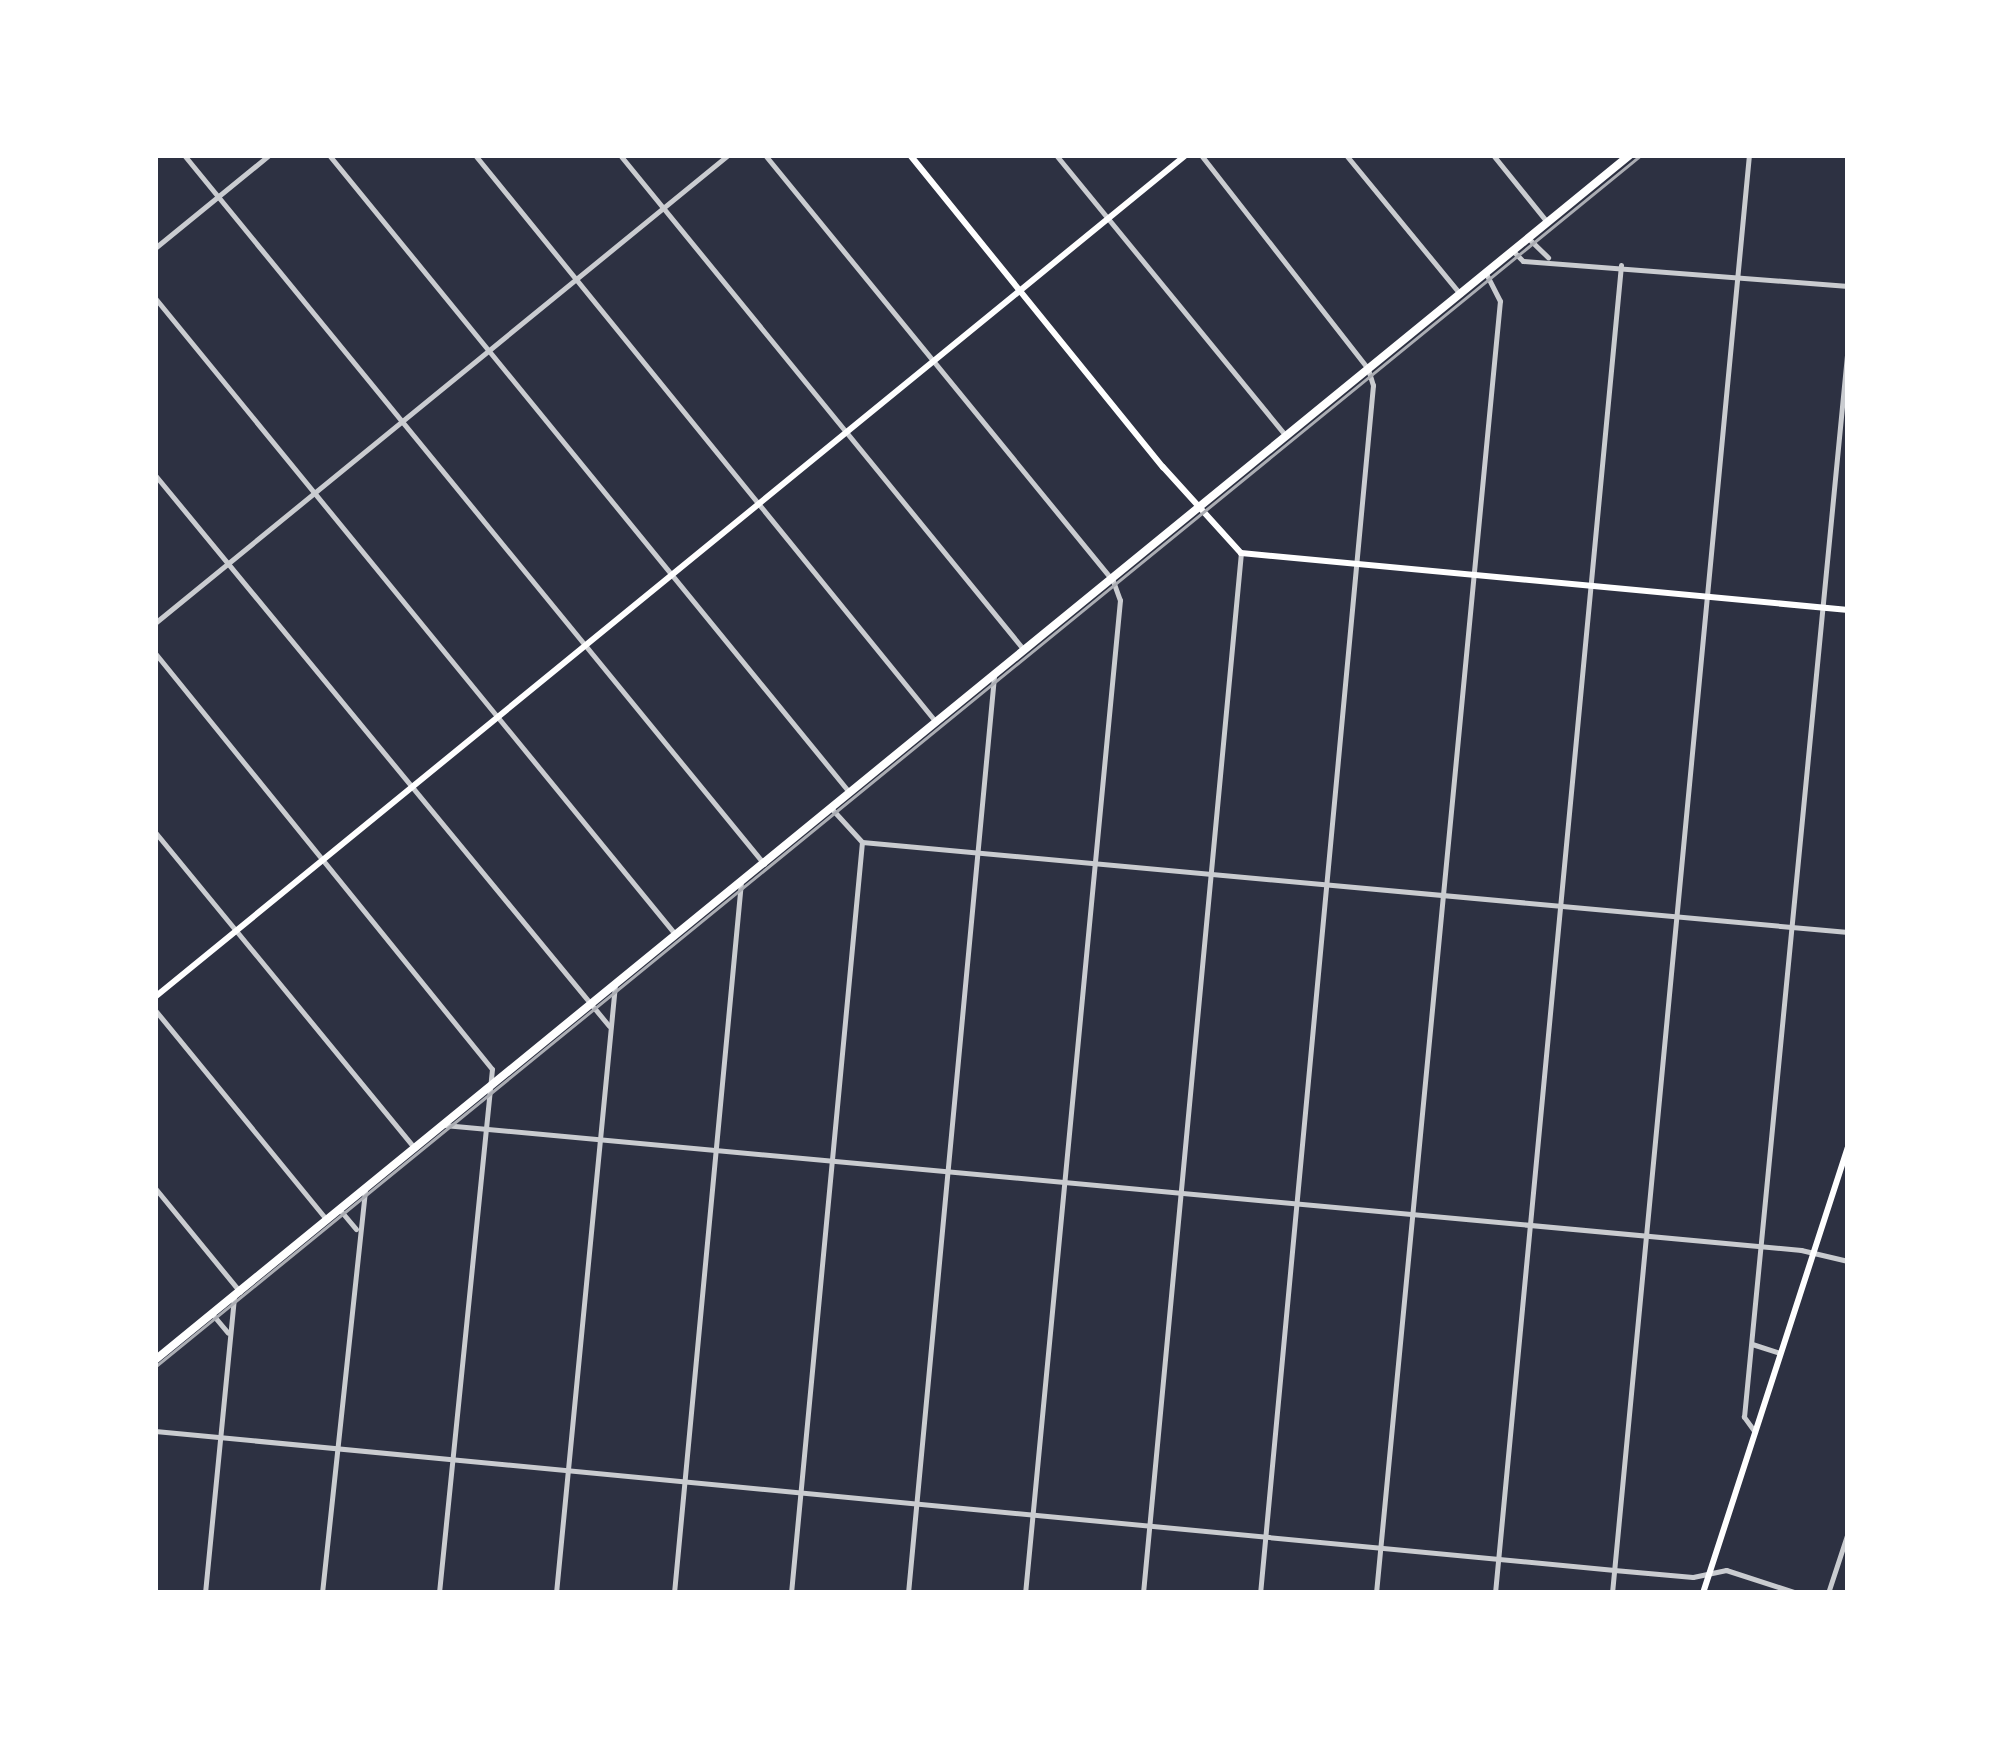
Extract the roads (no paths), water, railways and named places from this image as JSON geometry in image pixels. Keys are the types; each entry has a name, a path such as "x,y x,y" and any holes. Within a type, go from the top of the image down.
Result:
{"main road":[{"path":"910,155 1199,507 1242,553 1848,610"},
{"path":"155,997 1186,155"},
{"path":"155,1360 1630,155"},
{"path":"1703,1593 1848,1148"}],"street":[{"path":"184,155 764,864"},
{"path":"155,248 269,155"},
{"path":"329,155 849,792"},
{"path":"474,155 936,722"},
{"path":"620,155 1024,650"},
{"path":"155,623 728,155"},
{"path":"765,155 1113,581 1120,600 1025,1593"},
{"path":"1056,155 1285,435"},
{"path":"1201,155 1368,369 1373,385 1260,1593"},
{"path":"1346,155 1460,294"},
{"path":"1492,155 1548,222"},
{"path":"1612,1593 1749,155"},
{"path":"1528,238 1550,259"},
{"path":"1512,251 1523,261 1550,259 1848,286"},
{"path":"1495,1593 1621,265"},
{"path":"1376,1593 1500,301 1486,273"},
{"path":"155,298 676,936"},
{"path":"1755,1432 1744,1417 1848,345"},
{"path":"155,475 610,1026"},
{"path":"1143,1593 1242,553"},
{"path":"155,654 492,1068 439,1593"},
{"path":"908,1593 994,676"},
{"path":"831,808 862,842 1848,932"},
{"path":"155,832 415,1148"},
{"path":"790,1593 862,842"},
{"path":"674,1593 741,882"},
{"path":"556,1593 615,985"},
{"path":"155,1010 327,1221"},
{"path":"444,1125 1813,1252 1848,1261"},
{"path":"155,1188 237,1294 205,1593"},
{"path":"322,1593 356,1229 365,1190"},
{"path":"340,1210 356,1229"},
{"path":"213,1314 230,1336"},
{"path":"1752,1344 1780,1354"},
{"path":"155,1431 1614,1570 1709,1574 1726,1570 1797,1593"},
{"path":"1828,1593 1848,1532"}],"railway":[{"path":"155,1367 1641,155"}]}
